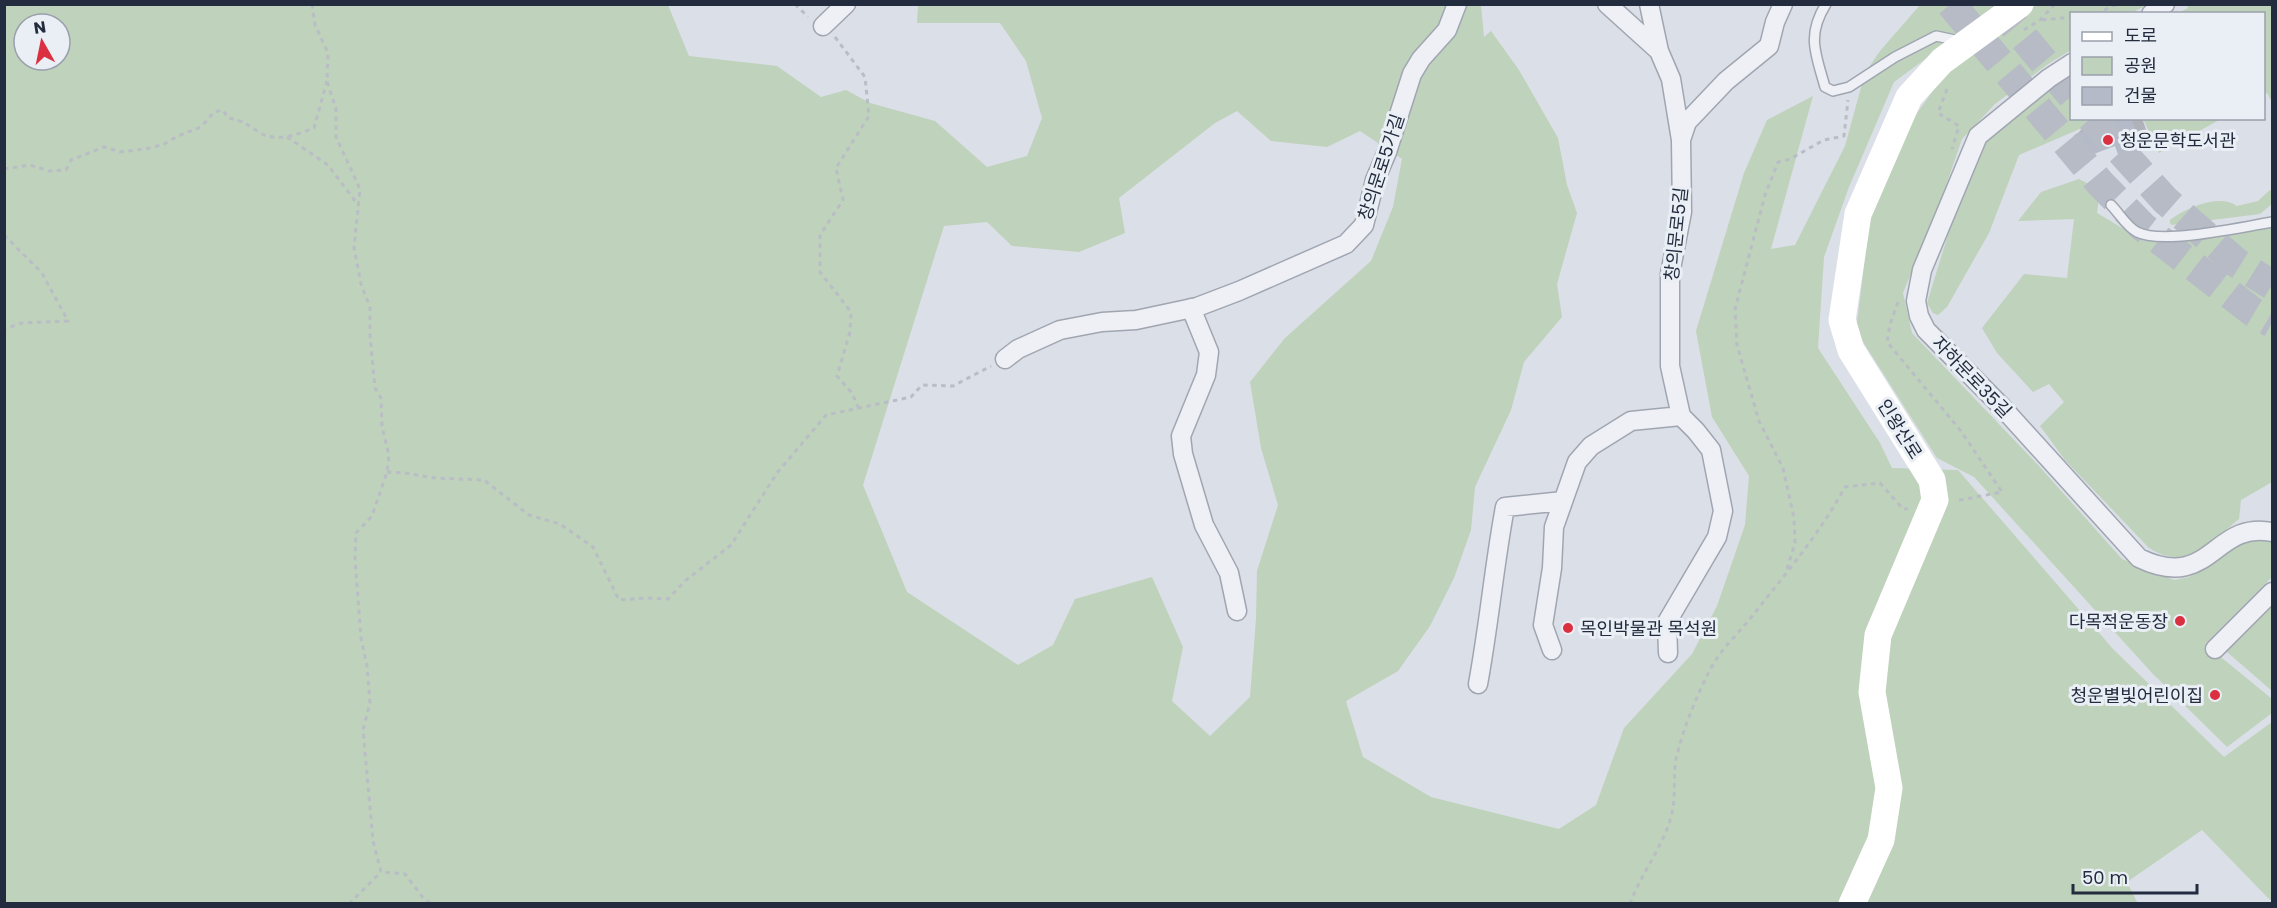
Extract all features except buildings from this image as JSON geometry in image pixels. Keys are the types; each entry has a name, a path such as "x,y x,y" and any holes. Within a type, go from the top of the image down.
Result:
{"street":[{"path":"824,25 846,4"},
{"name":"창의문로5가길","path":"1005,359 1018,349 1060,330 1102,322 1136,320 1191,308 1239,291 1346,244 1364,225 1375,180 1387,152 1412,74 1421,59 1447,30 1456,4"},
{"name":"창의문로5길","path":"1607,4 1659,51 1671,79 1681,140 1682,212 1670,274 1670,366 1681,416"},
{"path":"1649,4 1659,51"},
{"path":"1681,140 1687,122 1726,81 1769,46 1775,22 1783,4"},
{"name":"인왕산로","path":"1852,903 1881,840 1889,788 1872,692 1878,635 1935,500 1932,480 1851,350 1842,320 1858,214 1909,96 1942,61 1968,43 2030,12"},
{"name":"자하문로35길","path":"2070,64 2049,78 1978,136 1922,270 1916,301 1919,316 1926,330 2002,407 2139,558 2165,568 2195,565 2239,534 2252,530 2272,532"},
{"path":"1191,308 1209,352 1206,375 1181,436 1183,454 1204,525 1228,573 1237,611"},
{"path":"1552,650 1543,625 1552,568 1554,527 1577,462 1591,446 1631,421 1681,416 1711,450 1723,511 1717,537 1667,622 1668,653"},
{"path":"1478,684 1486,638 1493,570 1505,507 1563,501"},
{"path":"2216,650 2272,592"}],"lane":[{"path":"1826,4 1819,16 1813,42 1825,87 1833,91 1849,87 1895,57 1936,36 1968,43"},
{"path":"2111,205 2134,230 2148,236 2189,235 2272,222"}],"path":[{"path":"4,169 30,165 49,171 66,170 71,160 104,147 121,152 150,148 201,127 214,112 223,110 228,118 243,121 264,135 287,137 314,129 327,81 328,53 315,25 312,4"},
{"path":"2020,32 2030,12 2055,4"},
{"path":"2100,12 2118,4"},
{"path":"2030,12 2070,17"},
{"path":"824,25 865,77 869,116 836,168 843,200 820,236 820,272 851,312 850,332 837,376 852,393 859,409"},
{"path":"1785,574 1796,543 1794,518 1783,468 1759,421 1737,345 1735,309 1765,195 1778,162 1790,159 1824,140 1844,136 1848,100 1871,72"},
{"path":"327,81 336,109 336,137 360,189 354,248 361,284 370,307 375,388 381,398 382,428 389,456 387,472 372,516 356,533 355,559 361,638 367,666 370,703 363,730 373,842 381,872"},
{"path":"1948,86 1938,113 1959,126 1949,158"},
{"path":"287,137 328,165 359,206"},
{"path":"4,235 42,273 69,321 22,323 4,328"},
{"path":"1630,903 1638,882 1665,835 1672,812 1678,753 1682,737 1710,669 1723,649 1785,574 1833,509 1845,487 1880,483 1903,509 1931,508 2002,492 1961,431 1887,342 1890,324 1900,295"},
{"path":"387,472 435,478 484,480 529,515 561,524 593,548 619,600 668,599 685,581 731,545 777,472 826,415 911,397 922,385 953,386 1005,359"},
{"path":"349,903 381,872 405,874 424,899 431,903"}],"green space":[{"path":"5,5 668,5 689,56 777,66 821,97 846,90 870,103 935,121 987,167 1027,156 1042,118 1026,61 1000,23 917,23 918,5 1481,5 1484,37 1491,31 1519,70 1558,138 1567,185 1577,213 1557,284 1562,317 1524,362 1511,410 1475,487 1471,530 1454,578 1430,626 1398,671 1346,701 1363,757 1431,797 1559,829 1596,805 1624,728 1692,654 1717,606 1745,525 1749,476 1712,417 1696,331 1744,173 1767,120 1813,96 1771,249 1795,245 1845,146 1865,73 1880,51 1920,5 1999,5 1894,82 1849,187 1824,257 1818,348 1880,443 1892,468 1958,470 2113,649 2224,757 2272,722 2272,901 2202,830 2127,882 2138,904 5,904","holes":["1237,111 1271,141 1327,147 1360,131 1402,159 1393,207 1371,261 1285,338 1250,382 1261,448 1278,505 1257,571 1250,697 1210,736 1172,701 1183,647 1152,577 1075,599 1053,645 1018,665 907,592 863,485 944,226 987,222 1012,246 1079,252 1125,233 1119,198 1215,123"]},
{"path":"2036,5 2146,5 2134,12 2070,12 2070,51 2048,64 1995,104 1962,139 1943,194 1903,293 1912,333 2038,465 2122,559 2174,580 2189,577 2254,536 2272,540 2272,577 2205,644 2272,699 2272,713 2227,747 2152,673 1974,477 1937,458 1856,331 1870,216 1902,134 1945,74"},
{"path":"2187,5 2272,5 2272,102 2267,93 2265,94 2265,12 2180,12 2188,8"},
{"path":"2070,78 2070,120 2101,120 2019,155 1989,233 1947,307 1938,315 1933,313 1927,303 1951,225 1985,143 2040,97"},
{"path":"2143,120 2219,120 2159,153"},
{"path":"2079,179 2100,190 2097,213 2144,241 2176,242 2272,226 2272,482 2241,500 2239,519 2208,545 2187,556 2163,555 2149,548 2065,460 2040,426 2064,402 2049,384 2033,392 1997,353 1982,328 2024,274 2067,278 2074,219 2018,221 2041,192"},
{"path":"2270,190 2272,191 2272,204 2260,214 2172,225 2170,223 2170,220 2177,215 2193,207 2221,201 2237,206 2258,201"},
{"path":"2272,604 2272,691 2226,651"}],"tunnel":[{"path":"1951,4 2100,183 2143,227 2253,312 2272,323"},
{"path":"1996,4 2070,94"},
{"path":"2093,120 2165,200 2237,263 2272,285"}],"place":[{"name":"청운문학도서관","path":"2108,140"},
{"name":"다목적운동장","path":"2180,621"},
{"name":"목인박물관 목석원","path":"1568,628"},
{"name":"청운별빛어린이집","path":"2215,695"}]}
